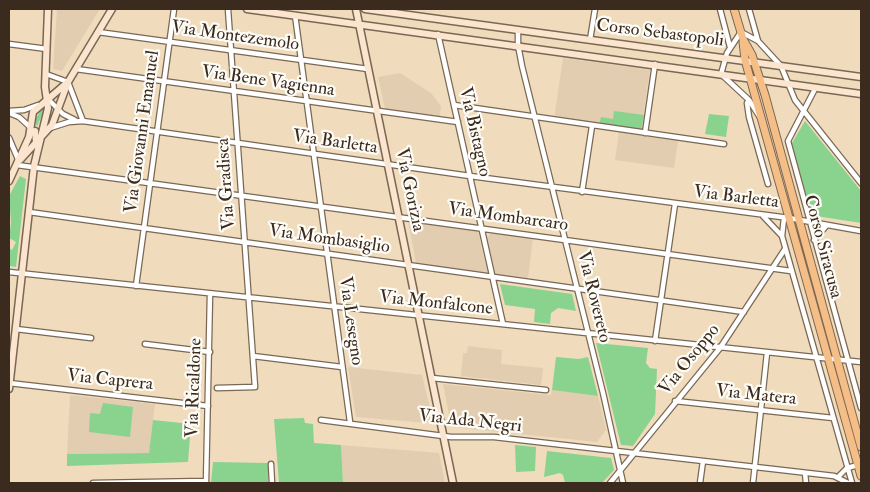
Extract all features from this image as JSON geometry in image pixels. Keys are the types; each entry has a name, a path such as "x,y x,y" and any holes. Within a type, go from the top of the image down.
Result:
{"main road":[{"name":"Corso Siracusa","path":"734,9 750,59 760,79 861,448"},
{"name":"Corso Siracusa","path":"750,59 750,78 787,218 861,476"}],"street":[{"path":"9,181 47,111 48,9"},
{"path":"35,131 47,130 53,122 68,82 112,9"},
{"name":"Via Giovanni Emanuel","path":"136,286 174,9"},
{"name":"Via Gradisca","path":"217,388 255,387 228,9"},
{"name":"Corso Sebastopoli","path":"247,9 518,45 861,94"},
{"name":"Via Gorizia","path":"356,9 453,483"},
{"name":"Corso Sebastopoli","path":"365,9 725,58 750,59 781,66 861,77"},
{"path":"590,40 595,9"},
{"path":"720,9 730,47"},
{"path":"749,9 758,41 750,59"},
{"name":"Via Lesegno","path":"295,15 350,422"},
{"name":"Via Rovereto","path":"518,30 518,45 534,117 588,333 622,483"},
{"name":"Via Montezemolo","path":"98,32 368,69"},
{"name":"Via Bistagno","path":"438,34 503,324"},
{"path":"720,74 730,47 742,35 758,41 781,66 795,100 861,184"},
{"path":"9,44 47,49"},
{"name":"Corso Sebastopoli","path":"646,133 655,64"},
{"name":"Via Bene Vagienna","path":"76,69 458,122"},
{"path":"46,74 59,77 68,82 84,121"},
{"name":"Corso Siracusa","path":"720,74 749,100 762,120"},
{"path":"9,389 11,349 16,329 36,149 33,112 41,103 68,82"},
{"name":"Corso Siracusa","path":"816,88 788,141 861,408"},
{"path":"47,98 57,108 76,121"},
{"path":"749,100 747,103 749,117 768,184"},
{"path":"9,112 24,110 41,103"},
{"path":"454,106 724,144"},
{"path":"9,112 19,117 35,131 36,149"},
{"name":"Via Barletta","path":"47,130 56,125 84,121 156,133 582,192 787,218 860,230"},
{"path":"582,192 592,126"},
{"path":"9,138 19,162"},
{"path":"19,162 36,141"},
{"name":"Via Mombarcaro","path":"19,162 41,167 792,271"},
{"path":"655,341 675,204"},
{"name":"Via Mombasiglio","path":"29,212 744,312"},
{"name":"Corso Siracusa","path":"762,215 782,236"},
{"name":"Corso Siracusa","path":"787,218 782,236 785,250 848,468 850,483"},
{"path":"814,240 827,224"},
{"name":"Via Osoppo","path":"610,483 720,348 785,250"},
{"name":"Via Monfalcone","path":"9,272 861,362"},
{"name":"Via Ricaldone","path":"206,482 210,294"},
{"path":"16,329 91,338"},
{"path":"145,344 210,352"},
{"path":"753,483 767,353"},
{"path":"253,356 342,366"},
{"path":"432,378 546,390"},
{"name":"Via Caprera","path":"9,383 208,406"},
{"name":"Via Matera","path":"675,401 833,418"},
{"name":"Via Ada Negri","path":"321,420 350,422 444,435 489,437 838,477"},
{"path":"700,483 703,461"},
{"path":"271,464 272,483"},
{"path":"850,483 838,477 848,468 858,465"},
{"path":"805,473 806,483"},
{"path":"93,483 206,482"}],"shaded area":[{"path":"57,9 100,9 62,71 53,69"},
{"path":"563,58 650,70 641,131 554,119"},
{"path":"400,73 431,93 441,106 440,116 385,109 378,77"},
{"path":"619,132 678,141 674,168 615,160"},
{"path":"408,221 478,231 488,273 416,263"},
{"path":"492,233 533,238 528,278 495,274 487,237"},
{"path":"468,346 502,350 501,364 543,368 541,385 461,376 463,353 467,353"},
{"path":"348,367 422,375 432,417 426,423 356,417"},
{"path":"443,384 551,395 552,390 598,396 606,430 597,442 460,428 450,420"},
{"path":"70,395 155,404 149,453 67,454"},
{"path":"341,445 439,453 445,483 343,483"}],"green space":[{"path":"42,108 44,110 37,127 35,120"},
{"path":"614,111 644,115 641,131 599,125 601,117 613,119"},
{"path":"709,114 729,116 726,137 705,134"},
{"path":"805,121 861,191 861,223 816,216 811,212 792,143"},
{"path":"20,176 26,179 16,267 9,266 9,248 12,250 16,242 9,238 11,222 9,196"},
{"path":"500,284 572,294 576,311 558,308 551,313 550,324 534,322 535,309 505,305"},
{"path":"596,343 648,348 646,363 650,368 657,369 655,414 633,446 621,445"},
{"path":"556,357 579,359 588,357 598,396 552,390"},
{"path":"103,403 133,407 130,437 89,432 90,413 100,414"},
{"path":"304,418 305,423 313,424 314,443 341,445 343,483 279,483 274,419"},
{"path":"153,420 191,424 188,462 67,466 67,454 149,453"},
{"path":"515,445 536,447 535,471 516,472"},
{"path":"547,451 611,458 614,470 602,483 565,483 563,475 560,473 544,477"},
{"path":"213,462 268,463 268,483 211,483"}]}
